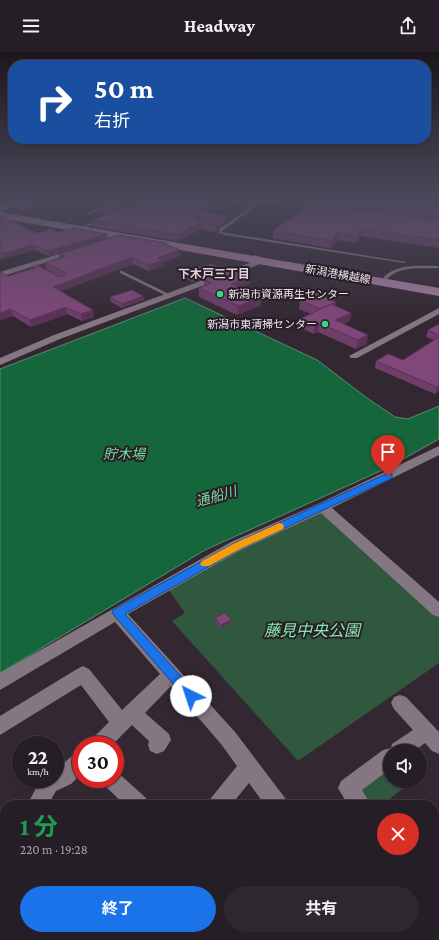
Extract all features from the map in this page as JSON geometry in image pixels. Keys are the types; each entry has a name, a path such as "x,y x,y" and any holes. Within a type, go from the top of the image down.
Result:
{"main road":[{"name":"新潟港横越線","path":"150,239 439,292"},
{"name":"新潟港横越線","path":"257,258 439,288"}],"street":[{"path":"107,242 114,239"},
{"path":"0,275 35,267 84,249"},
{"path":"0,362 57,337 256,263 257,258"},
{"path":"354,356 439,311"},
{"path":"0,682 117,613 236,546 323,507 438,452"},
{"path":"323,507 439,611"},
{"path":"117,613 228,738 274,800"},
{"path":"0,726 83,674 127,718 162,740 157,745"},
{"path":"108,736 172,674"},
{"path":"400,703 439,745"},
{"path":"408,744 426,731"},
{"path":"357,800 348,788 383,762"},
{"path":"222,800 249,767"},
{"path":"40,800 49,784 64,776 72,769"},
{"path":"121,788 134,800"}],"lane":[{"path":"260,239 404,262"},
{"path":"385,278 392,272 407,268 439,267"},
{"path":"121,272 169,295"}],"green space":[{"name":"藤見中央公園","path":"323,507 439,611 439,663 298,761 172,621 185,613 166,586"},
{"path":"383,771 383,788 403,788 388,800 365,800 357,790"}],"water":[{"name":"貯木場","path":"185,298 317,360 395,417 408,419 439,406 439,439 387,468 205,550 0,673 0,369"}],"building":[{"path":"0,239 88,239 48,251 33,245 2,254 0,253"},
{"path":"105,239 146,239 167,243 165,244 180,250 158,258 163,260 148,265 132,257 53,287 93,310 81,314 66,307 30,320 11,309 0,313 0,272 8,276 35,268 33,267 37,265 60,277 65,275 65,272 45,263 66,256 59,254"},
{"path":"212,264 221,268 193,278 182,273 198,267"},
{"path":"232,268 250,276 231,284 261,297 238,306 199,288 212,283 204,279"},
{"path":"132,290 143,296 122,304 110,297"},
{"path":"316,293 336,302 320,309 300,300"},
{"path":"331,304 351,313 335,320 368,335 358,340 319,323 314,325 300,319"},
{"path":"439,324 439,335 428,330"},
{"path":"439,337 439,386 437,387 376,361 388,354 403,360"},
{"path":"225,613 231,620 221,625 215,618"}],"slow traffic":[{"path":"205,564 236,546 279,527"}],"place":[{"name":"新潟市資源再生センター","path":"220,294"},
{"name":"新潟市東清掃センター","path":"325,324"}],"district":[{"name":"下木戸三丁目","path":"214,274"}],"route":[{"path":"191,696 117,613 236,546 388,476"}],"water label":[{"name":"通船川","path":"216,496"}]}
